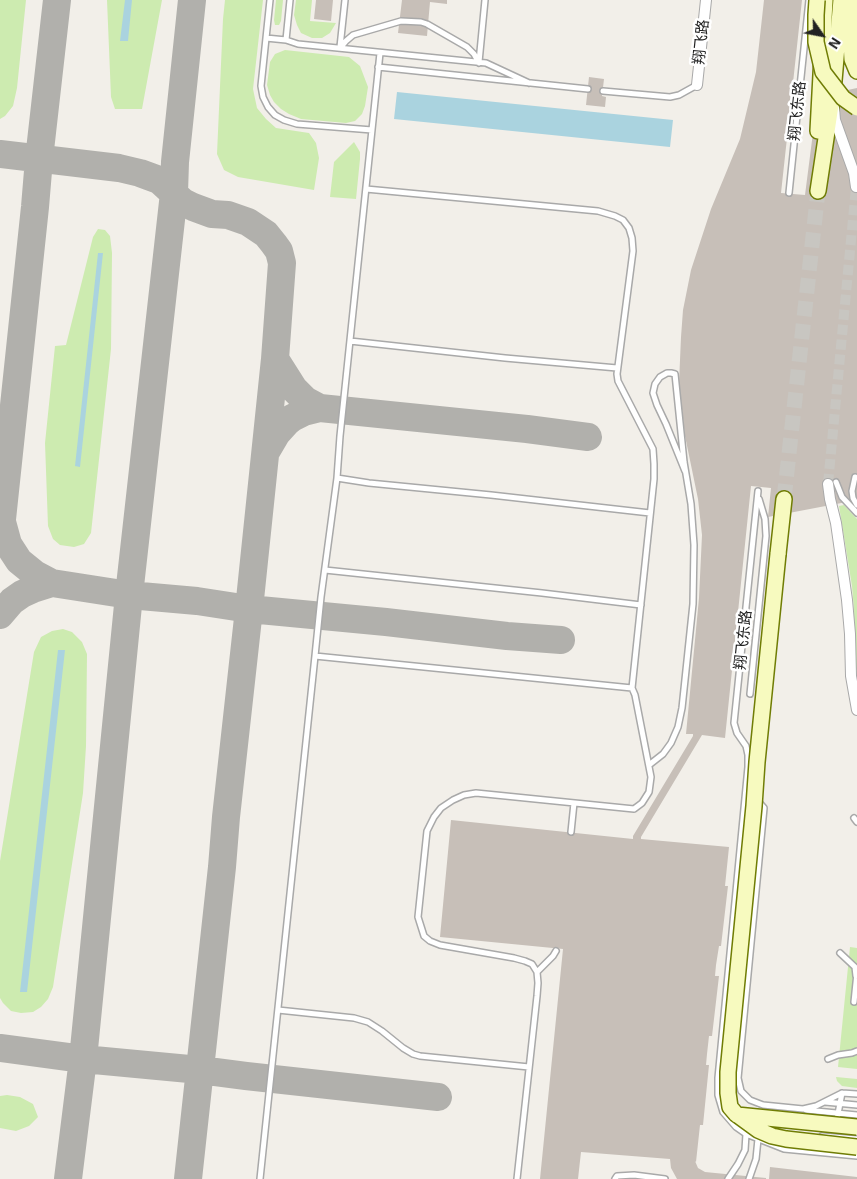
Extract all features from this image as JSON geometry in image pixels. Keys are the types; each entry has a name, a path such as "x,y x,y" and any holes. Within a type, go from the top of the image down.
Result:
{"main road":[{"path":"817,0 816,42 823,72 843,98 857,108"},
{"path":"825,0 818,155 819,185 832,92 841,0"},
{"path":"855,0 851,43 852,59 857,71"},
{"path":"784,500 765,675 754,815 728,1072 728,1093 730,1107 736,1114 758,1130 772,1136 857,1147"},
{"path":"736,1114 857,1127"}],"street":[{"name":"翔飞路","path":"697,85 706,0"},
{"path":"832,92 835,120 854,173 856,187"},
{"path":"832,483 830,499 836,523 847,600 851,676 857,710"}],"lane":[{"path":"270,0 261,86 263,97 268,107 275,115 297,124 372,130"},
{"path":"286,40 290,0"},
{"path":"340,48 345,0"},
{"path":"479,63 485,0"},
{"name":"翔飞东路","path":"789,193 809,0"},
{"path":"340,48 353,36 401,21 421,22 467,47 479,63"},
{"path":"266,38 286,40 298,44 486,63 529,83"},
{"path":"260,1179 315,656 337,478 380,53"},
{"path":"378,67 588,89"},
{"path":"603,90 670,97 679,96 697,85"},
{"path":"366,189 598,211 623,220 629,228 632,238 633,251 617,368 618,381 652,449 654,464 632,688 651,777 649,792 642,803 634,808 476,793 464,795 441,808 427,831 418,917 424,936 440,945 525,961 532,964 537,972 538,990 517,1179"},
{"path":"350,340 505,358 617,368"},
{"path":"649,765 664,754 671,744 678,727 682,708 693,604 694,545 691,504 685,471 675,374 667,373 660,377 655,384 653,393 685,471"},
{"path":"855,477 852,491 857,505"},
{"path":"337,478 650,513"},
{"path":"832,483 857,513"},
{"name":"翔飞东路","path":"750,694 766,536 765,519 758,494 734,724 746,746 748,755 718,1095 723,1112 736,1127 746,1134 784,1149 857,1156"},
{"path":"325,570 641,605"},
{"path":"315,656 632,688"},
{"path":"746,786 764,808 738,1078 741,1091 750,1100 763,1105 857,1115"},
{"path":"571,832 574,803"},
{"path":"537,972 556,951"},
{"path":"840,952 855,967 854,1002"},
{"path":"278,1010 354,1018 368,1022 404,1048 420,1056 529,1067"},
{"path":"828,1060 857,1051"},
{"path":"803,1109 816,1106 842,1093 857,1094"},
{"path":"832,1154 842,1093"},
{"path":"824,1102 857,1106"},
{"path":"749,1179 756,1159 758,1139 781,1132"},
{"path":"728,1179 745,1150 746,1134"},
{"path":"816,1135 857,1139"},
{"path":"615,1179 617,1176 634,1175 665,1179"}],"green space":[{"path":"0,0 26,0 17,88 13,106 0,119"},
{"path":"107,0 162,0 142,109 115,109 111,97"},
{"path":"225,0 263,0 253,89 257,108 276,128 309,133 316,143 319,158 314,190 238,177 224,170 217,154"},
{"path":"276,0 283,0 279,25 275,25 274,20"},
{"path":"296,0 312,0 310,21 336,23 330,33 322,38 312,38 301,33 294,15"},
{"path":"285,50 349,57 360,66 368,87 362,114 355,121 346,123 301,119 281,109 274,102 267,85 270,62 275,54"},
{"path":"354,142 360,152 356,199 330,197 334,162"},
{"path":"98,229 105,230 110,236 112,253 111,349 91,533 84,544 74,547 60,545 53,539 48,526 45,443 55,346 66,345 93,237"},
{"path":"844,505 857,519 857,675 852,586 839,506"},
{"path":"63,629 72,632 82,642 87,654 86,746 83,793 53,987 48,999 41,1007 33,1012 21,1013 11,1011 0,998 0,861 34,652 41,637 52,631"},
{"path":"850,947 857,948 857,1069 838,1067"},
{"path":"836,1077 857,1079 857,1088 842,1086"},
{"path":"0,1096 20,1097 33,1104 38,1117 29,1126 16,1131 0,1128"}],"water":[{"path":"125,0 132,0 128,41 120,41"},
{"path":"397,92 673,120 670,147 394,119"},
{"path":"98,253 103,253 80,467 75,466"},
{"path":"58,650 65,650 27,992 20,992"}],"building":[{"path":"316,0 333,0 331,21 314,19"},
{"path":"402,0 447,0 447,4 430,2 427,36 398,33"},
{"path":"764,0 802,0 781,193 805,195 815,117 843,91 857,88 857,500 768,517 771,488 751,486 725,738 702,735 641,839 729,847 725,886 728,886 721,946 719,946 716,965 715,976 719,976 712,1036 709,1036 707,1054 706,1065 709,1065 703,1125 700,1125 695,1161 698,1168 705,1172 766,1179 677,1179 671,1168 670,1159 581,1152 578,1179 540,1179 563,949 440,937 451,820 633,839 633,836 693,736 693,734 686,734 699,598 702,535 698,499 685,436 679,383 683,310 691,270 711,209 740,139 756,72"},
{"path":"589,77 604,79 602,96 606,97 605,107 586,105"},
{"path":"770,1167 857,1177 857,1179 769,1179"}],"taxiway":[{"path":"0,538 57,0"},
{"path":"68,1179 83,1059 129,595 174,193 175,162 192,0"},
{"path":"0,154 119,168 159,180 183,202 212,214 228,215 248,222 266,234 279,251 282,263 275,359 188,1179"},
{"path":"275,359 294,389 305,400 320,408"},
{"path":"267,450 277,433 292,418 304,412 320,408 588,437"},
{"path":"2,522 8,544 19,561 35,574 52,583"},
{"path":"0,615 12,601 22,594 52,583 129,595 197,601 249,609 561,640"},
{"path":"0,1048 83,1059 200,1070 438,1097"}],"tunnel":[{"path":"828,484 856,187"},
{"path":"784,499 818,191"}]}
